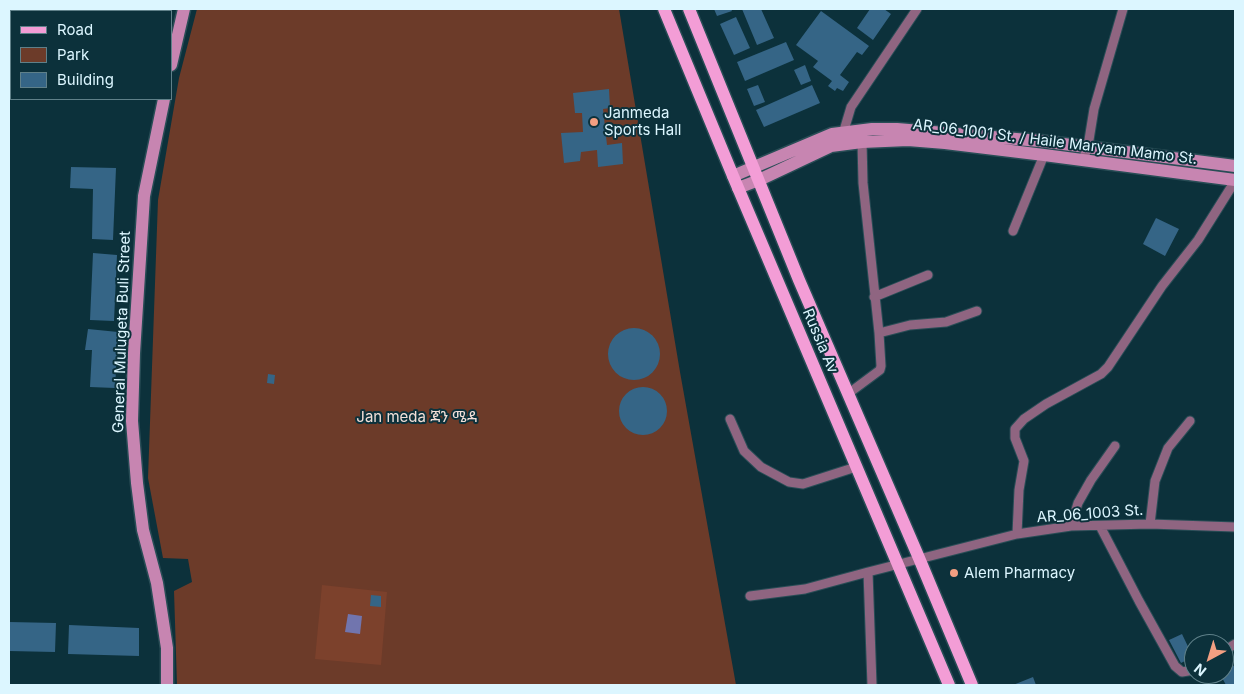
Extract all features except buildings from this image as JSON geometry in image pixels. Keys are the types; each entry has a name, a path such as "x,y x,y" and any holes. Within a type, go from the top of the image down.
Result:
{"main road":[{"path":"172,61 184,9"},
{"name":"Russia Av","path":"664,9 735,182 856,467 900,565 949,685"},
{"name":"Russia Av","path":"689,9 799,280 849,393 972,685"},
{"name":"General Mulugeta Buli Street","path":"164,100 144,196 134,353 132,421 143,530 157,583 167,648 167,685"},
{"path":"735,182 754,168 832,134 841,138 872,129 897,129 1004,144 1088,146 1235,166"},
{"name":"AR_06_1001 St. / Haile Maryam Mamo St.","path":"735,182 759,180 831,146 841,138 862,142 917,141 1004,144 1044,155 1235,180"}],"street":[{"path":"841,138 851,107 917,9"},
{"path":"1083,160 1088,146 1094,109 1123,9"},
{"path":"849,393 880,370 879,333 863,182 862,142"},
{"path":"1013,230 1044,155"},
{"path":"1018,534 1019,490 1024,461 1015,438 1015,429 1046,404 1101,374 1108,367 1162,286 1198,240 1235,180"},
{"path":"874,297 928,275"},
{"path":"879,333 910,325 946,322 977,310"},
{"path":"730,419 744,450 762,467 789,482 803,484 856,467"},
{"path":"1150,524 1155,480 1168,448 1190,422"},
{"path":"1071,526 1078,503 1091,480 1115,446"},
{"name":"AR_06_1003 St.","path":"750,596 805,589 900,565 919,558 1018,534 1071,526 1150,524 1235,527"},
{"path":"1100,526 1175,666 1184,672"},
{"path":"868,572 872,685"}],"green space":[{"name":"Jan meda ጃን ሜዳ","path":"197,9 619,9 680,372 736,685 177,685 174,591 192,582 188,559 163,558 148,478 158,200 179,78"}],"shaded area":[{"path":"322,585 387,592 381,665 315,659"}],"water":[{"path":"348,614 362,616 360,634 345,632"}],"place":[{"name":"Janmeda Sports Hall","path":"594,122"},
{"name":"Alem Pharmacy","path":"954,573"}]}
